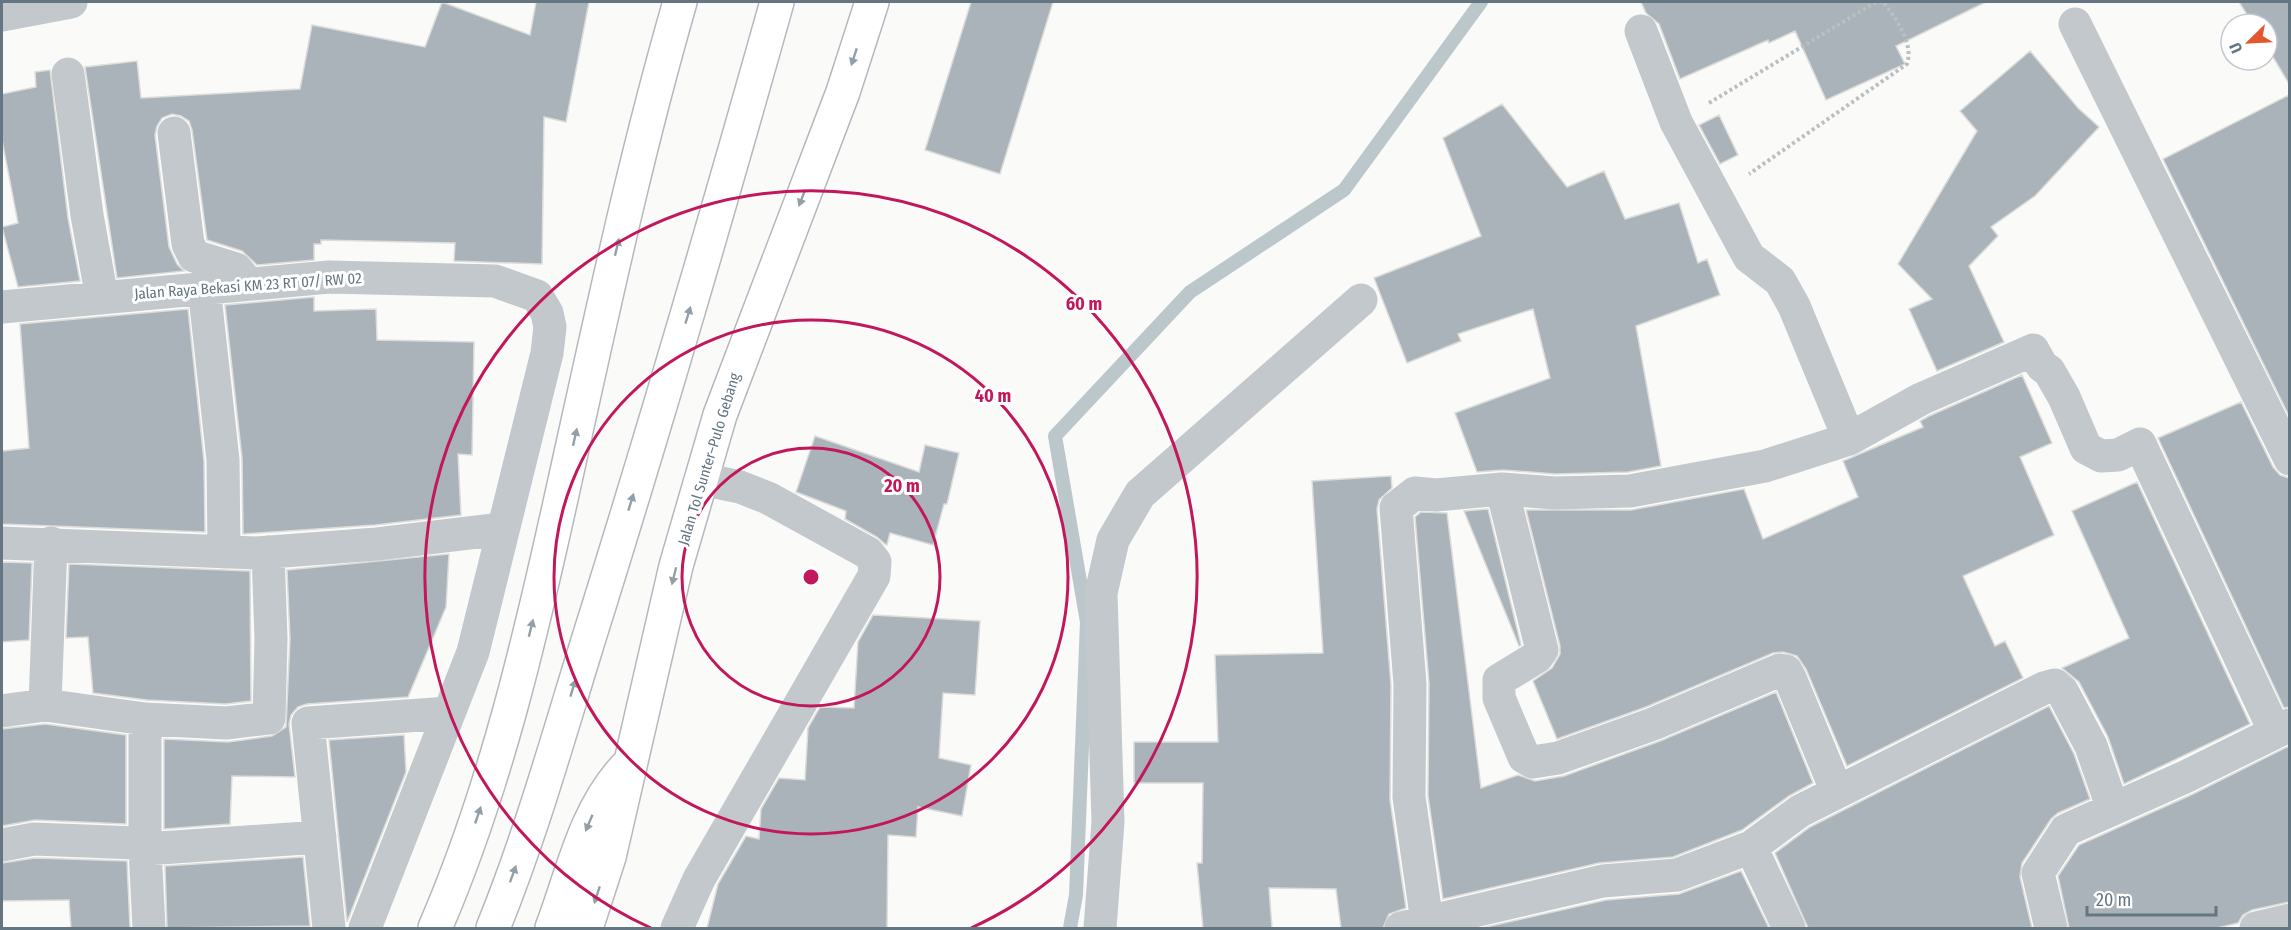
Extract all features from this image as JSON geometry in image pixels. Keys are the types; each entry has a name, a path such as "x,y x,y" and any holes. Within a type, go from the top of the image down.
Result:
{"highway":[{"path":"435,928 483,800 519,678 625,214 681,2"},
{"path":"493,928 530,826 639,478 708,248 777,2"},
{"name":"Jalan Tol Sunter–Pulo Gebang","path":"585,928 609,857 634,758 658,642 701,479 734,377 843,92 872,2"},
{"path":"552,928 587,825 612,782 634,758"}],"street":[{"path":"2,15 71,2"},
{"path":"2075,24 2289,459"},
{"path":"1641,31 1676,122 1749,257 1780,282 1794,306 1849,439"},
{"path":"68,74 87,215 102,298"},
{"path":"174,133 188,244 194,256 236,269 248,283"},
{"name":"Jalan Raya Bekasi KM 23 RT 07/ RW 02","path":"2,307 329,277 495,281 537,296 547,313 550,327 547,353 502,529 483,618 449,713 365,928"},
{"path":"204,287 223,460 224,552"},
{"path":"1100,928 1108,822 1101,593 1113,540 1140,494 1361,300"},
{"path":"2051,928 2038,873 2066,830 2113,809 2282,728 2140,444 2118,454 2101,456 2086,448 2064,397 2033,350 1921,399 1849,439 1765,466 1630,491 1555,493 1502,489 1436,495 1415,493 1396,508 1410,684 1409,797 1414,925 1603,881 1677,875 1751,847 1800,811 2044,688 2055,685 2062,691 2091,746 2113,809"},
{"path":"677,928 699,879 874,576 875,562 868,553 768,498 740,487 701,479"},
{"path":"1502,489 1542,650 1537,657 1499,680 1499,698 1524,757 1533,762 1558,758 1653,724 1779,670 1785,671 1790,678 1837,792"},
{"path":"2,543 51,543 144,550 268,552 377,544 502,529"},
{"path":"45,705 51,543"},
{"path":"2,711 45,705 145,719 226,723 269,718 271,639 268,552"},
{"path":"329,928 308,723 449,713"},
{"path":"145,719 145,849 149,928"},
{"path":"2,845 34,839 136,843 145,849 320,837"},
{"path":"1751,847 1789,928"},
{"path":"2256,928 2289,920"}],"path":[{"path":"1676,122 1876,2 1883,2 1890,10 1908,45 1910,55 1907,64 1717,197"}],"building":[{"path":"442,2 530,35 536,2 589,2 566,122 544,117 542,264 454,261 455,243 321,240 321,244 314,244 314,260 257,265 242,251 207,240 192,130 189,121 172,114 162,118 155,135 169,247 177,264 184,271 117,278 85,67 137,61 141,98 300,89 312,25 425,47"},
{"path":"971,2 1053,2 1000,174 925,150"},
{"path":"1641,2 1986,2 1896,46 1905,64 1826,100 1795,31 1769,43 1768,40 1680,79 1659,24 1646,13"},
{"path":"2239,2 2289,2 2289,84 2279,67 2279,12 2245,12"},
{"path":"2030,51 2078,108 2099,127 2035,196 1991,227 1998,236 1969,266 2004,342 1937,371 1909,309 1932,299 1898,264 1977,131 1960,111"},
{"path":"50,70 68,218 80,281 18,287 2,227 18,223 2,140 2,94 36,87 35,72"},
{"path":"2289,95 2289,416 2163,159"},
{"path":"1502,104 1567,187 1604,171 1625,219 1679,203 1698,263 1707,259 1720,295 1636,326 1661,466 1628,472 1555,474 1503,470 1477,472 1455,413 1550,378 1533,309 1458,334 1461,341 1407,363 1374,278 1481,236 1443,138"},
{"path":"1719,115 1738,155 1720,164 1699,125"},
{"path":"314,297 314,311 376,309 377,340 474,342 472,455 458,454 461,515 375,525 243,534 242,458 225,305"},
{"path":"188,309 204,461 205,532 2,524 2,451 29,448 20,324"},
{"path":"2022,375 2052,443 2020,457 2054,535 1963,576 1995,646 2005,641 2023,678 1847,766 1806,669 1797,656 1783,652 1773,653 1646,707 1557,739 1533,681 1552,668 1560,654 1560,646 1526,510 1631,510 1744,489 1763,539 1858,497 1843,461 1923,427 1920,421 1929,416"},
{"path":"2241,402 2273,467 2280,475 2289,478 2289,707 2284,708 2158,438"},
{"path":"815,436 919,472 925,445 959,453 947,504 944,504 933,545 890,533 887,545 845,519 846,511 796,492"},
{"path":"1391,476 1392,488 1379,500 1377,509 1391,685 1390,800 1406,908 1389,914 1383,928 1341,928 1336,889 1269,888 1272,928 1203,928 1197,863 1202,863 1203,783 1134,783 1134,742 1218,742 1215,655 1323,653 1312,481"},
{"path":"2137,482 2250,724 2124,784 2108,737 2079,682 2062,668 2129,638 2072,511"},
{"path":"1488,509 1521,645 1519,646 1464,511"},
{"path":"1421,512 1447,513 1481,788 1518,775 1535,781 1564,776 1660,741 1776,692 1813,783 1789,796 1742,830 1673,857 1599,863 1443,899 1428,796 1429,683 1415,517"},
{"path":"449,554 446,607 408,697 307,704 298,707 291,715 289,724 295,777 232,776 230,824 164,829 164,739 228,742 272,736 286,727 290,639 287,570"},
{"path":"2,562 32,563 29,640 2,642"},
{"path":"69,564 250,571 251,701 225,704 147,700 93,693 88,637 66,638"},
{"path":"873,615 980,621 975,695 943,693 939,758 971,765 962,816 918,807 916,837 888,835 887,928 707,928 718,884 746,836 759,839 761,809 779,778 805,780 808,728 820,707 854,708 858,642"},
{"path":"2049,706 2074,754 2090,799 2058,813 2051,819 2022,863 2020,877 2032,928 1808,928 1775,853 1810,827"},
{"path":"45,724 126,735 126,824 35,820 2,826 2,729"},
{"path":"404,735 406,772 347,922 329,740"},
{"path":"2289,746 2289,902 2252,910 2243,915 2238,923 2217,928 2069,928 2058,876 2079,845 2193,794"},
{"path":"303,857 310,926 167,928 165,866"},
{"path":"35,858 127,861 130,928 71,928 69,900 2,901 2,863"},
{"path":"1741,871 1769,928 1482,928 1606,900 1679,894"}],"waterway":[{"path":"1070,928 1076,895 1087,622 1055,436 1190,292 1344,190 1481,2"}]}
